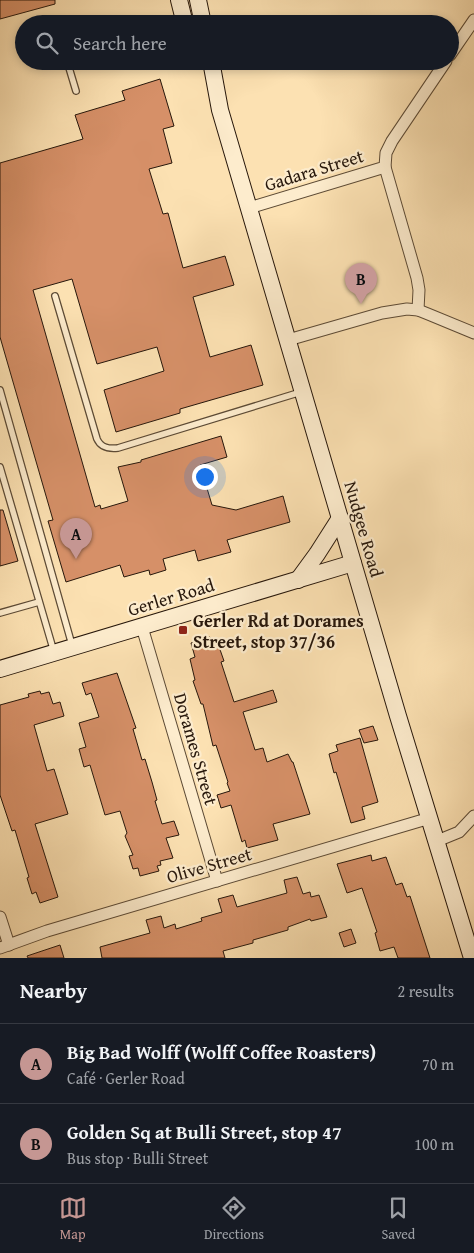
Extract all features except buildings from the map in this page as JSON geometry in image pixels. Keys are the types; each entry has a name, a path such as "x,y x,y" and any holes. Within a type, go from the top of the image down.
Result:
{"main road":[{"path":"179,0 183,15"},
{"path":"198,0 201,15"},
{"name":"Nudgee Road","path":"203,70 220,110"},
{"name":"Nudgee Road","path":"213,70 220,110 353,563 472,958"},
{"path":"298,580 340,518"},
{"name":"Gerler Road","path":"0,669 353,563"}],"street":[{"path":"459,42 474,20"},
{"name":"Gadara Street","path":"249,208 385,167 386,153 392,141 440,70"},
{"path":"385,167 417,278 419,290 418,310"},
{"path":"288,340 397,309 418,310 474,332"},
{"name":"Dorames Street","path":"142,627 217,881"},
{"path":"437,841 459,832 474,816"},
{"name":"Olive Street","path":"4,947 47,931 430,818"},
{"path":"0,916 4,947"}],"lane":[{"path":"70,70 76,91"},
{"path":"55,296 96,439 104,447 118,448 303,391"},
{"path":"0,390 72,647"},
{"path":"0,467 54,653"},
{"path":"0,614 39,602"}],"place":[{"name":"Golden Sq at Bulli Street, stop 47","path":"361,304"},
{"name":"Big Bad Wolff (Wolff Coffee Roasters)","path":"76,559"},
{"name":"Gerler Rd at Dorames Street, stop 37/36","path":"183,630"}]}
